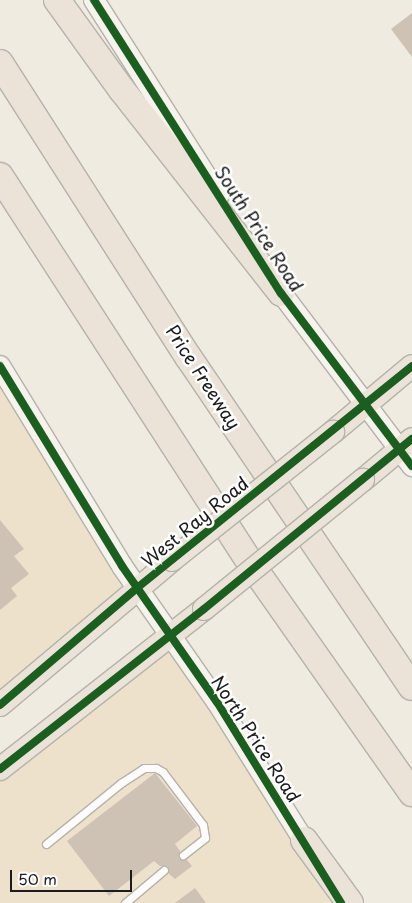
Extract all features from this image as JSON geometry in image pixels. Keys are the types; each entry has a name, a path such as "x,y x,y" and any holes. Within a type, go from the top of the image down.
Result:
{"highway":[{"path":"56,0 128,98 281,293"},
{"name":"Price Freeway","path":"0,63 195,366 412,687"},
{"path":"0,176 251,564 412,794"},
{"path":"304,840 350,903"}],"main road":[{"name":"South Price Road","path":"94,0 281,293 365,403 408,451"},
{"name":"North Price Road","path":"0,366 137,588 217,702 342,903"},
{"name":"West Ray Road","path":"0,705 137,588 333,432 365,403 412,366"},
{"path":"0,769 204,609 363,480 408,451"}],"lane":[{"path":"46,844 121,783 144,768 156,768 163,772 203,825 205,838 183,856"},
{"path":"125,903 164,870"}],"shaded area":[{"path":"0,366 137,588 0,704"},
{"path":"169,636 341,903 0,903 0,770"}],"building":[{"path":"412,13 412,57 391,29"},
{"path":"0,520 24,549 14,556 29,574 11,588 17,596 0,610"},
{"path":"155,773 197,826 175,844 180,851 179,859 186,859 192,866 175,879 168,873 168,866 160,866 154,861 109,896 67,841"},
{"path":"195,888 206,903 175,903"}],"cycle path":[{"path":"94,0 281,293 412,466"},
{"path":"0,366 122,566 217,702 341,903"},
{"path":"0,705 137,588 412,366"},
{"path":"0,769 204,609 412,439"}]}
